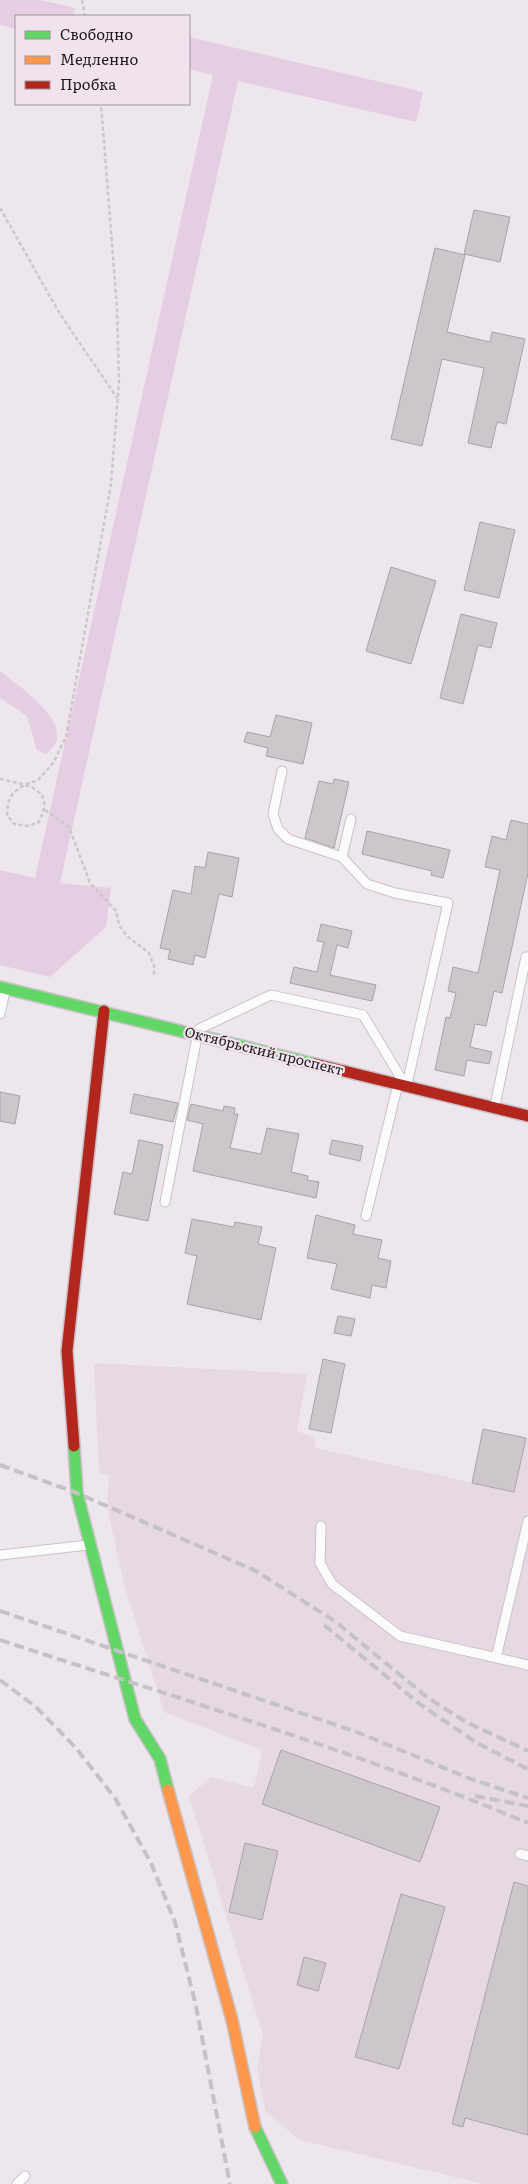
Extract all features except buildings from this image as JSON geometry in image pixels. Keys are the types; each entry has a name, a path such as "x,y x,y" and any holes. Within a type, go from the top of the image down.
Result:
{"street":[{"name":"Октябрьский проспект","path":"3,987 528,1116"},
{"path":"104,1011 67,1351 77,1493 135,1719 160,1759 232,2020 254,2124 282,2184"}],"lane":[{"path":"282,771 273,814 278,829 288,839 342,857 367,884 395,893 448,902 402,1086 366,1216"},
{"path":"342,857 351,820"},
{"path":"494,1108 526,956 528,957"},
{"path":"0,1014 3,987"},
{"path":"165,1202 194,1034 271,995 363,1015 402,1086"},
{"path":"496,1658 528,1521"},
{"path":"321,1526 320,1563 332,1584 400,1636 528,1665"},
{"path":"0,1555 91,1545"},
{"path":"17,2184 25,2176"}],"path":[{"path":"82,0 85,15"},
{"path":"0,779 24,785 34,787 44,798 45,810 38,823 27,826 14,824 7,815 8,803 13,793 24,785 38,780 53,763 66,737 111,484 118,399 117,308 101,105"},
{"path":"0,208 60,314 118,399"},
{"path":"45,810 69,826 90,883 116,911 119,925 127,936 149,953 154,966 154,975"}],"shaded area":[{"path":"0,0 40,0 75,8 73,15 15,15 15,29 0,25"},
{"path":"190,37 423,92 416,122 238,81 60,883 111,888 106,927 50,977 0,965 0,870 35,878 213,75 190,69"},
{"path":"0,671 40,704 55,725 57,736 54,746 46,754 37,750 27,716 0,698"},
{"path":"94,1363 307,1374 297,1431 313,1437 315,1448 514,1492 526,1438 528,1439 528,2184 484,2184 300,2140 266,2112 257,2069 263,2035 189,1796 211,1777 254,1788 262,1750 164,1712 124,1584 107,1506 109,1476 99,1472"}],"railway":[{"path":"0,1465 77,1493 256,1571 336,1622 428,1698 466,1722 528,1751"},
{"path":"0,1611 354,1731 471,1779 528,1798"},
{"path":"324,1625 421,1705 477,1743 528,1769"},
{"path":"0,1640 332,1749 398,1772 528,1823"},
{"path":"0,1680 36,1707 76,1748 115,1798 151,1863 175,1922 196,2006 230,2184"},
{"path":"475,1796 528,1806"}],"traffic: fast":[{"path":"0,987 315,1064"},
{"path":"74,1446 77,1493 135,1719 160,1759 168,1790"},
{"path":"255,2127 282,2184"}],"traffic: slow":[{"path":"168,1790 232,2020 255,2127"}],"traffic: jam":[{"path":"74,1446 67,1351 104,1011"},
{"path":"315,1064 528,1116"}]}
